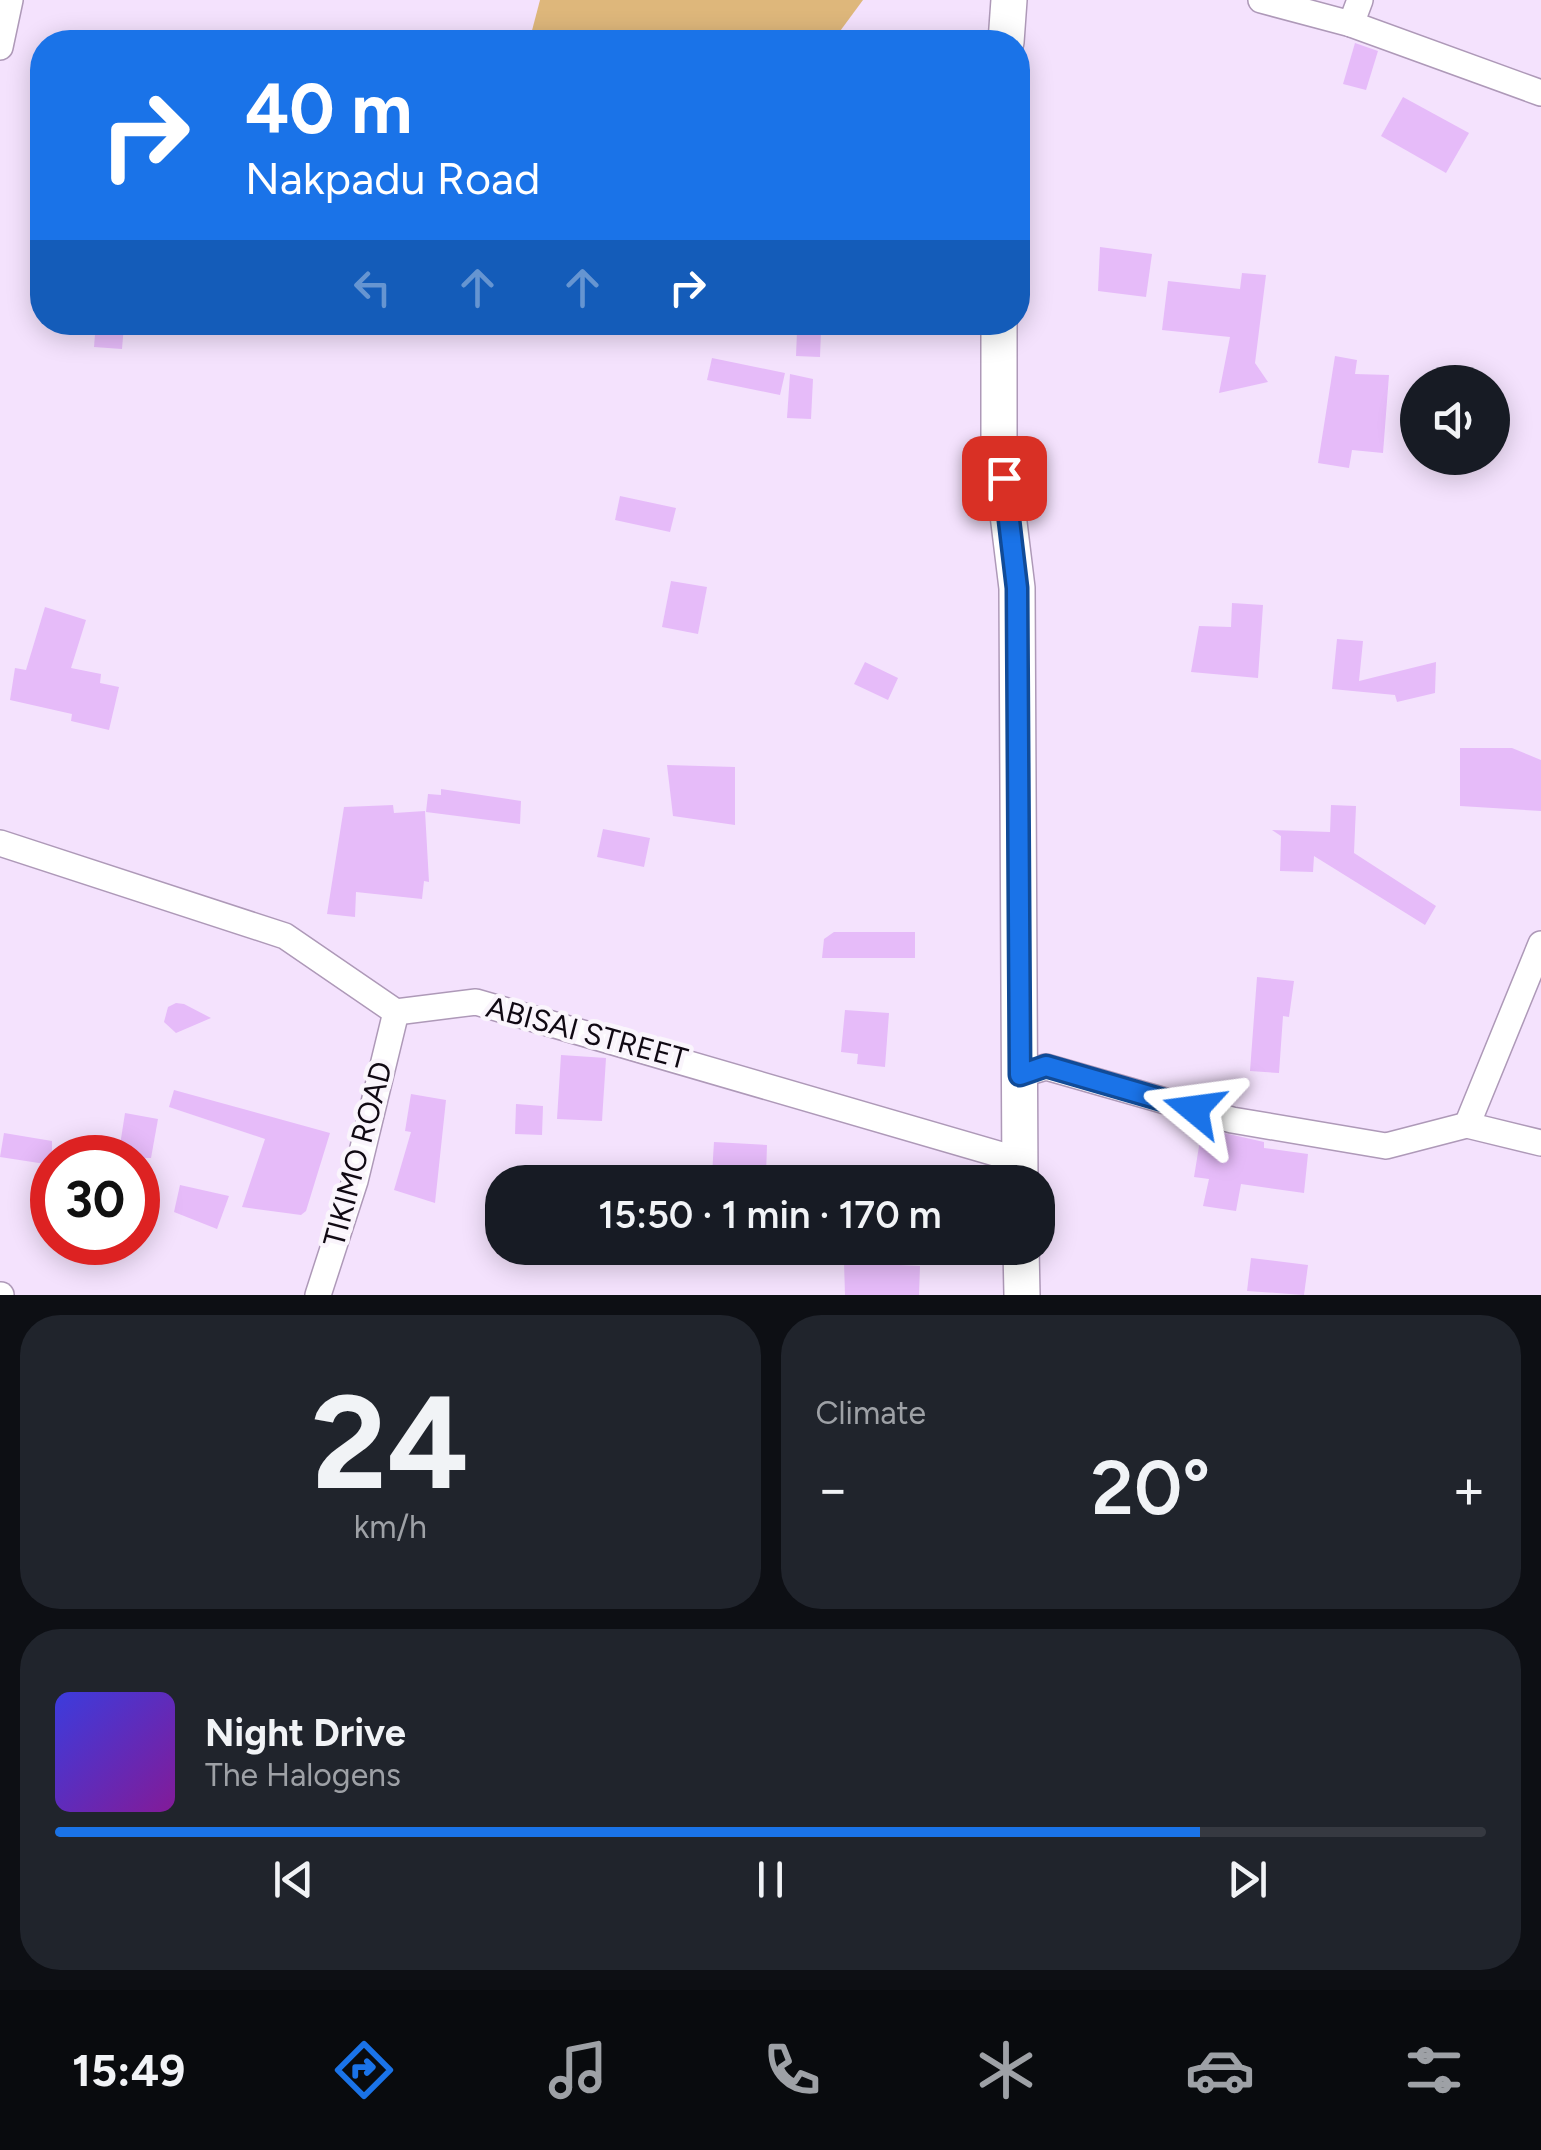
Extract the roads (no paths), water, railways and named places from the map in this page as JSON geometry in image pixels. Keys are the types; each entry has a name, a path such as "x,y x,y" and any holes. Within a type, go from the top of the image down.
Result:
{"street":[{"path":"0,47 10,0"},
{"path":"1007,30 1009,0"},
{"path":"1261,0 1350,24 1541,93"},
{"path":"1350,24 1360,0"},
{"path":"999,335 1000,441 1017,588 1019,1165"},
{"path":"0,844 285,936 396,1012"},
{"path":"1467,1125 1541,944"},
{"name":"ABISAI STREET","path":"396,1012 476,1002 1000,1165"},
{"name":"TIKIMO ROAD","path":"318,1295 355,1181 396,1012"},
{"path":"1020,1075 1046,1066 1232,1120 1386,1146 1467,1125 1541,1143"},
{"path":"1021,1265 1022,1295"}]}
